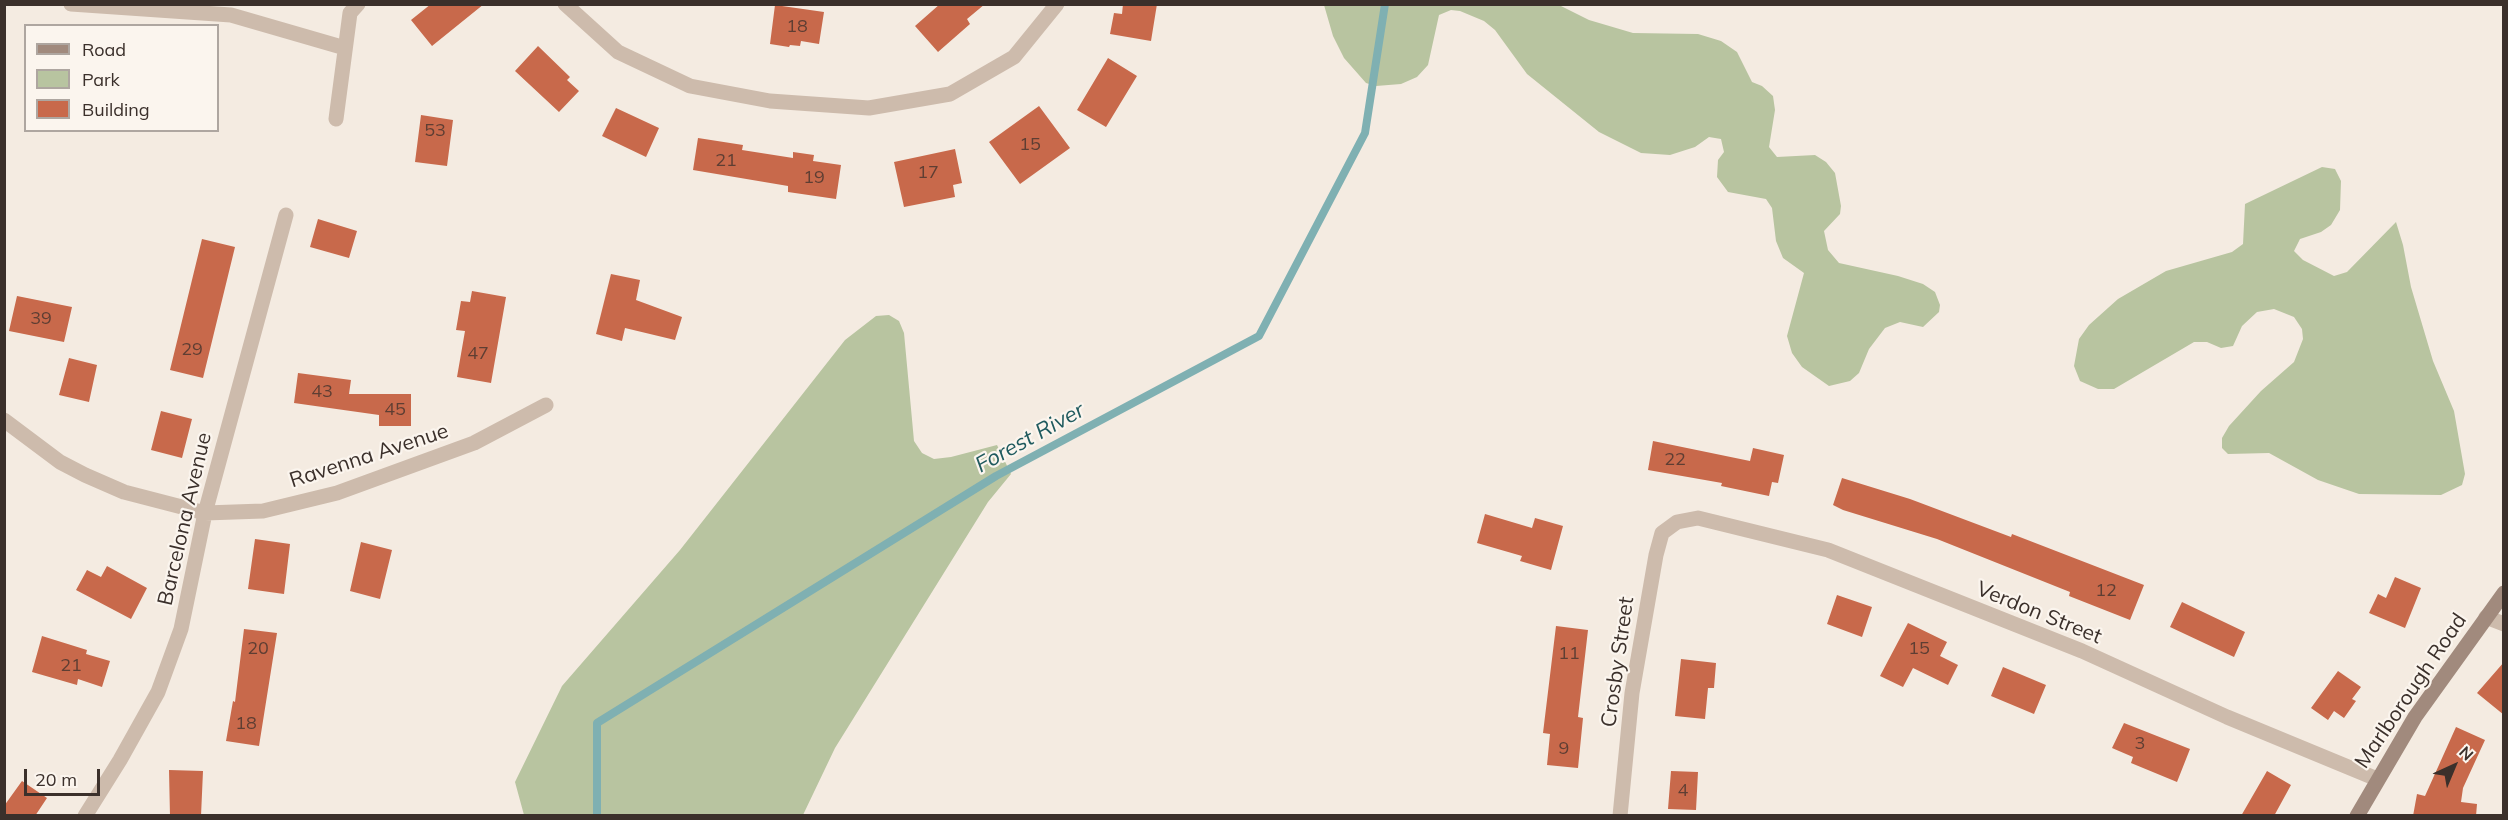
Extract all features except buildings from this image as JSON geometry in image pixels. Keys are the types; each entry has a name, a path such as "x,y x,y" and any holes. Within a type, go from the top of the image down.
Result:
{"street":[{"path":"71,4 231,15 345,48"},
{"path":"336,118 350,14 358,4"},
{"path":"565,4 618,52 690,86 770,101 869,108 950,94 1014,57 1057,4"},
{"name":"Barcelona Avenue","path":"85,816 158,692 181,629 205,513 286,215"},
{"name":"Ravenna Avenue","path":"4,420 60,462 85,475 124,492 205,513 263,510 337,493 474,443 546,405"},
{"name":"Verdon Street","path":"1677,522 1698,518 1828,550 2082,651 2227,717 2377,779"},
{"name":"Crosby Street","path":"1620,816 1632,693 1656,555 1662,533 1677,522"},
{"name":"Marlborough Road","path":"2357,816 2415,717 2504,593"},
{"path":"2486,617 2504,624"}],"green space":[{"path":"1324,5 1559,5 1589,20 1633,33 1698,34 1721,41 1737,52 1752,82 1762,86 1773,96 1775,110 1769,147 1777,157 1815,155 1826,162 1835,173 1841,206 1840,214 1824,231 1828,250 1839,263 1923,284 1935,292 1940,305 1939,312 1923,327 1900,322 1885,328 1869,349 1859,373 1850,381 1829,386 1802,367 1792,353 1787,336 1804,273 1783,258 1776,241 1772,208 1766,199 1728,192 1717,177 1718,160 1724,152 1721,139 1709,137 1695,147 1670,155 1641,153 1599,132 1527,74 1495,30 1484,21 1460,11 1451,10 1439,15 1428,65 1417,77 1401,84 1376,86 1366,83 1344,58 1333,36"},
{"path":"2322,167 2335,169 2341,181 2340,210 2331,225 2321,232 2300,239 2294,251 2303,260 2334,276 2347,272 2396,222 2411,287 2433,361 2454,411 2465,474 2462,485 2441,495 2359,494 2318,480 2269,453 2228,454 2222,448 2222,438 2229,426 2261,391 2294,362 2303,339 2302,329 2294,317 2274,309 2257,312 2242,326 2233,346 2221,348 2207,342 2194,342 2114,389 2098,389 2080,381 2074,366 2079,339 2089,325 2118,299 2166,271 2232,252 2243,244 2245,204"},
{"path":"889,315 899,321 904,333 914,441 922,453 934,459 997,445 1011,474 988,502 835,748 803,815 524,815 515,782 562,686 680,550 845,340 876,316"}],"waterway":[{"name":"Forest River","path":"597,816 597,723 996,476 1259,336 1365,133 1385,4"}]}
